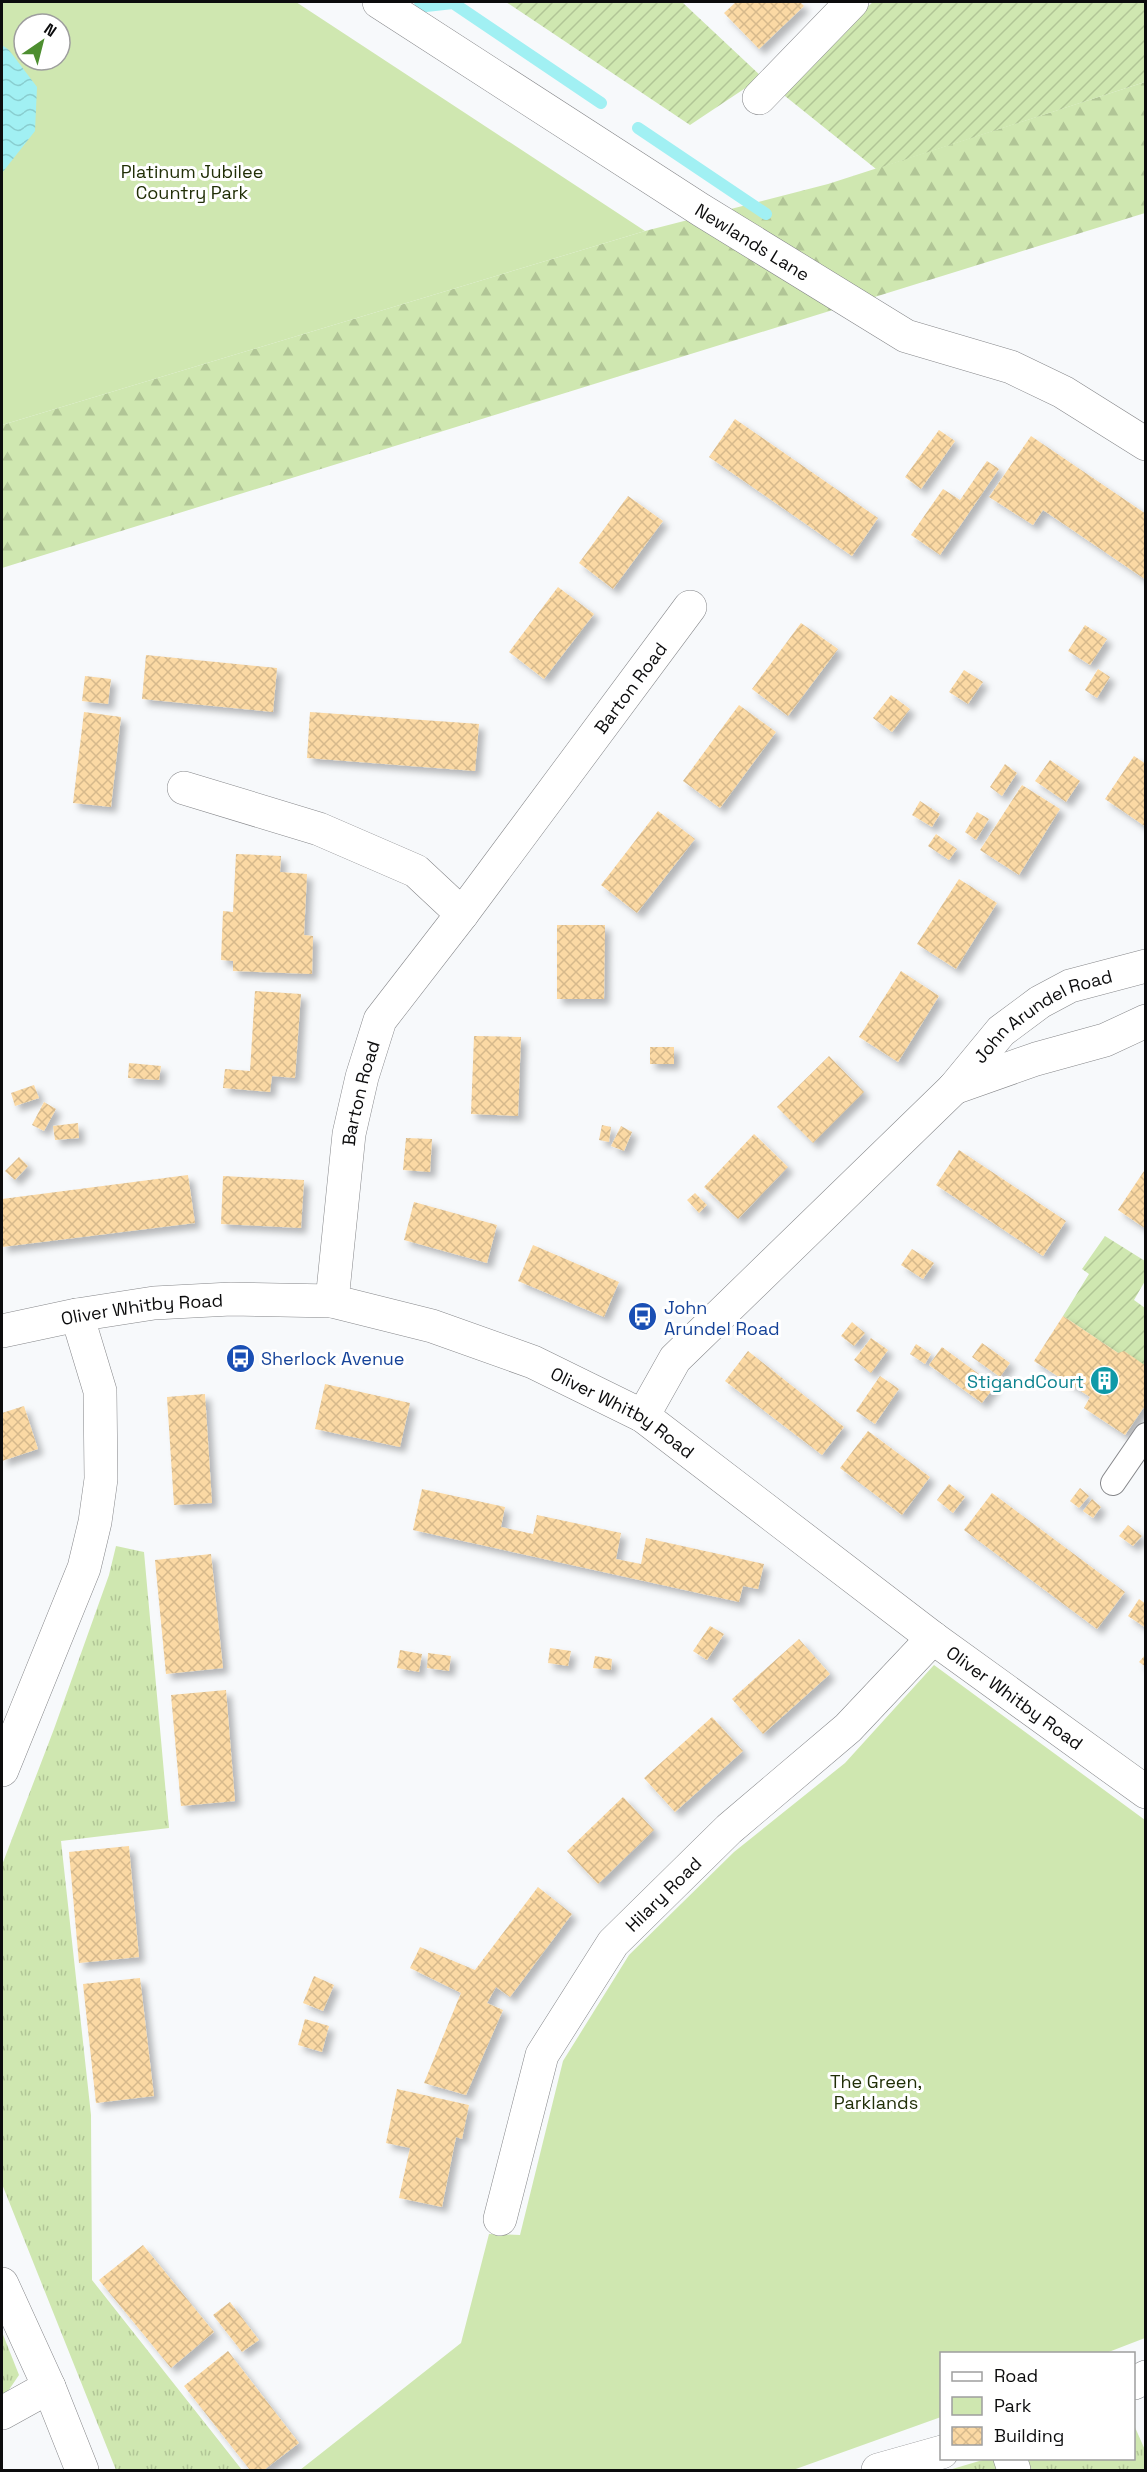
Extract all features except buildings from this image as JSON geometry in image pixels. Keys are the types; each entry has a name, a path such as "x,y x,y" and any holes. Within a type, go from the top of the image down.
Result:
{"street":[{"name":"Newlands Lane","path":"379,2 692,204 906,336 1011,367 1063,392 1146,444"},
{"path":"759,98 852,2"},
{"name":"Barton Road","path":"332,1301 349,1134 362,1077 380,1020 462,914 690,607"},
{"path":"184,788 319,829 416,872 462,914"},
{"name":"John Arundel Road","path":"644,1416 675,1359 954,1088 1001,1031 1040,1002 1070,986 1146,966"},
{"name":"John Arundel Road","path":"954,1088 1036,1059 1105,1040 1146,1021"},
{"name":"Oliver Whitby Road","path":"2,1331 77,1314 154,1303 231,1299 332,1301 432,1326 533,1362 644,1416 933,1638 1146,1792"},
{"path":"2,1770 84,1568 95,1522 101,1479 100,1391 77,1314"},
{"name":"Hilary Road","path":"500,2219 542,2055 613,1943 729,1829 848,1728 933,1638"},
{"path":"2,2284 49,2387 82,2470"},
{"path":"2,2413 49,2387"},
{"path":"878,2470 940,2453"}],"lane":[{"path":"1113,1483 1146,1435"}],"green space":[{"name":"Platinum Jubilee Country Park","path":"2,2 296,2 645,231 2,425"},
{"path":"506,2 682,2 762,77 690,125"},
{"path":"873,2 1143,2 1145,4 1145,82 876,169 775,88"},
{"path":"1145,82 1145,213 2,568 2,425 645,231 828,184"},
{"path":"1105,1236 1145,1261 1145,1281 1134,1300 1145,1308 1145,1366 1118,1353 1063,1316 1089,1274 1082,1269"},
{"path":"116,1546 144,1552 169,1828 61,1841 91,2115 92,2280 242,2470 116,2470 2,2184 2,1865 54,1729 109,1575"},
{"name":"The Green, Parklands","path":"934,1665 1145,1820 1145,2338 1109,2352 940,2352 940,2417 793,2470 300,2470 461,2343 489,2234 520,2235 563,2061 629,1955 734,1852 845,1763"},
{"path":"2,2332 19,2375 2,2400"},
{"path":"1135,2427 1145,2450 1145,2470 949,2470 983,2460 1135,2460"}],"water":[{"path":"2,45 12,54 12,72 26,72 37,87 35,131 2,173"}],"waterway":[{"path":"420,2 426,6 453,3 601,103"},
{"path":"638,128 766,214"}],"place":[{"name":"John Arundel Road","path":"643,1317"},
{"name":"Sherlock Avenue","path":"240,1358"},
{"name":"StigandCourt","path":"1105,1381"}]}
